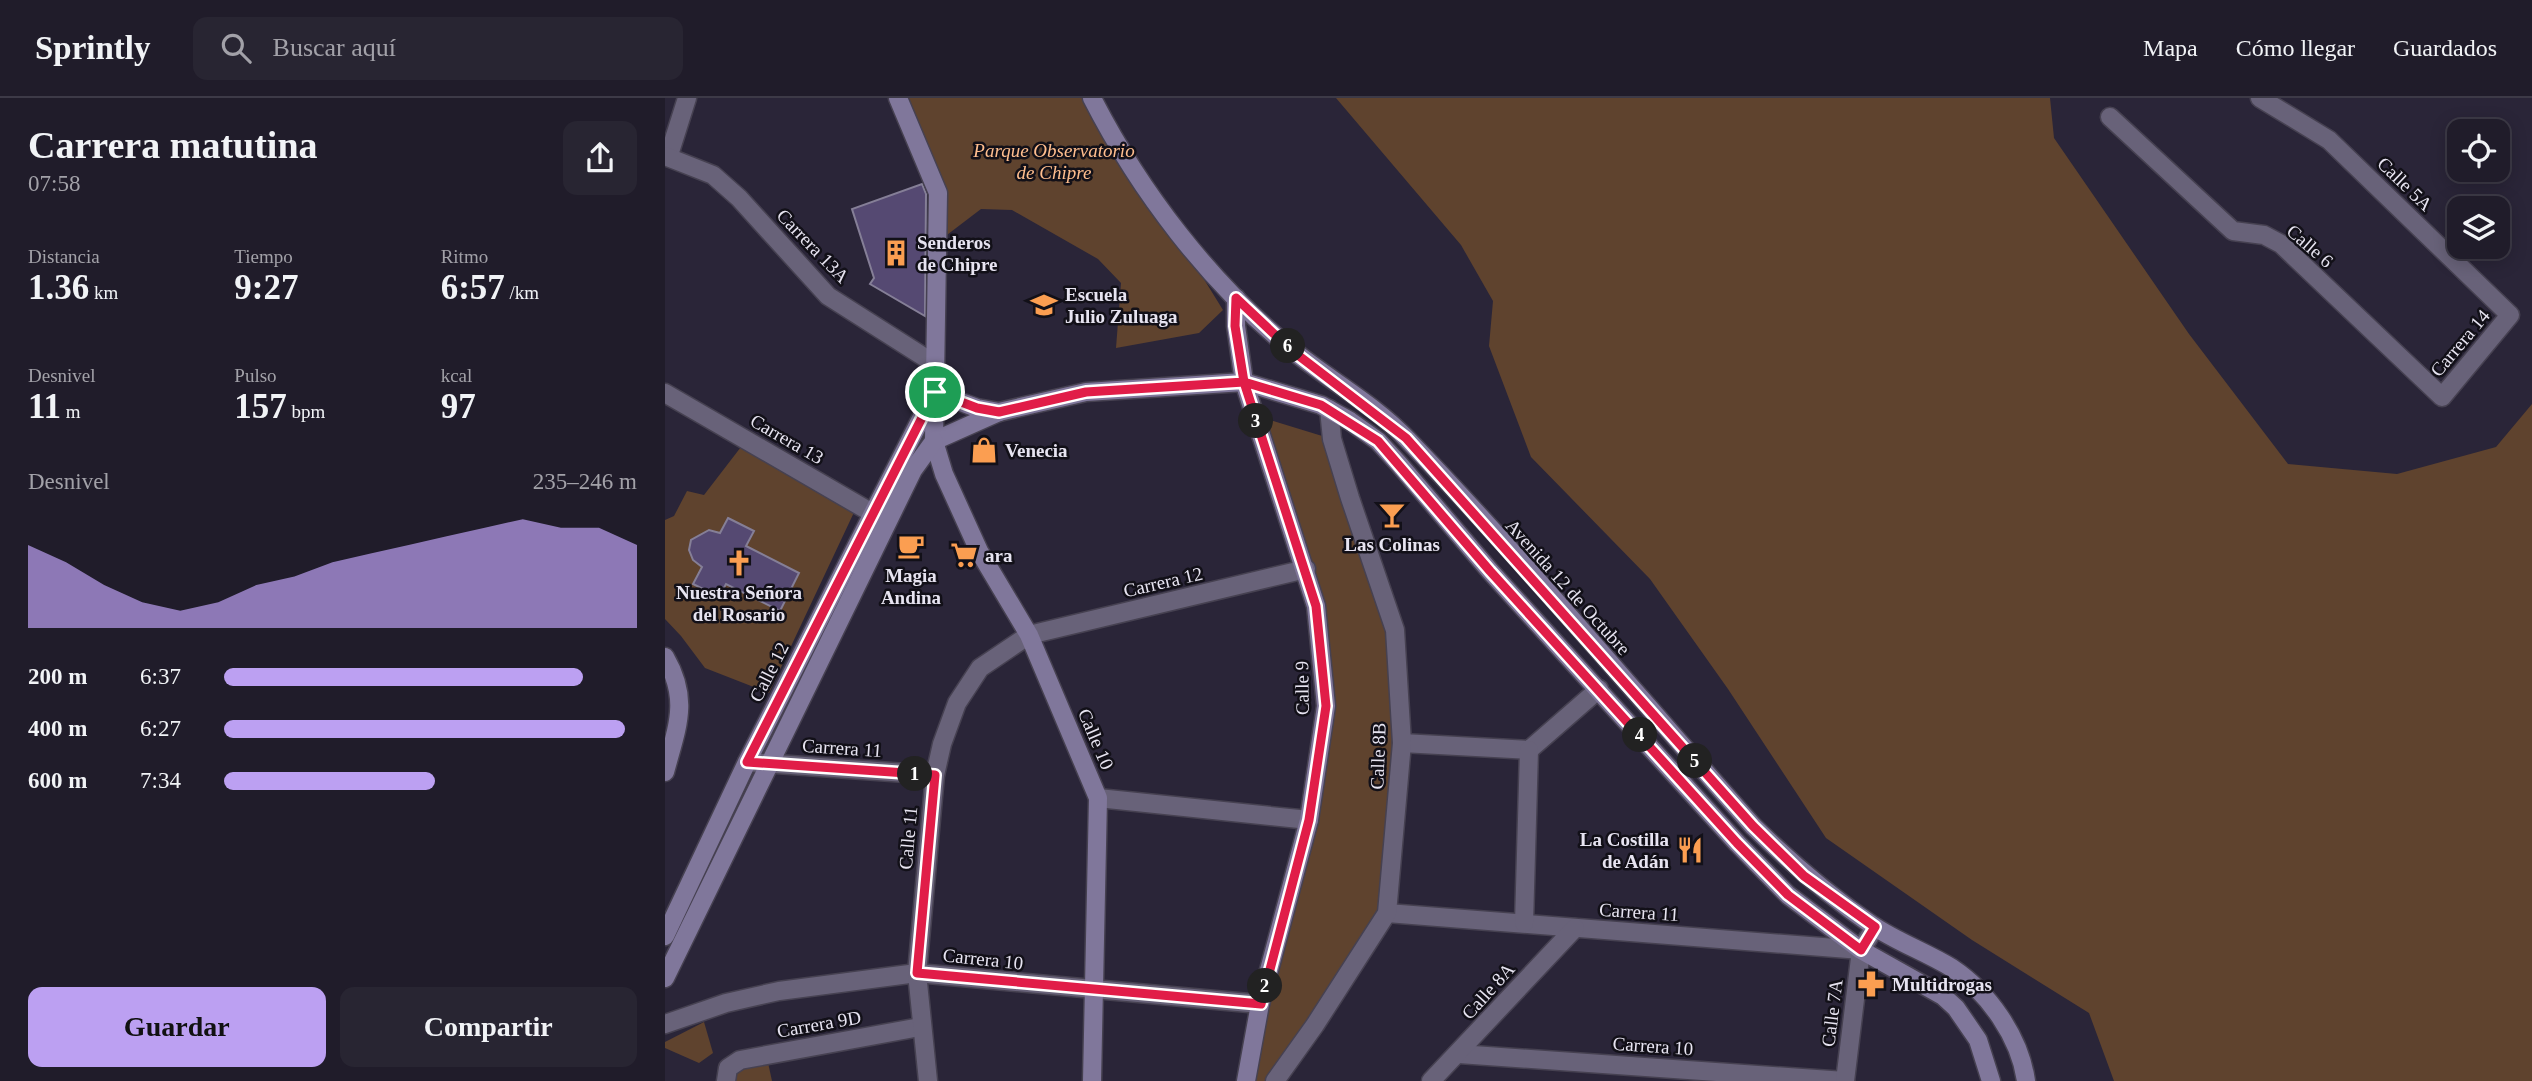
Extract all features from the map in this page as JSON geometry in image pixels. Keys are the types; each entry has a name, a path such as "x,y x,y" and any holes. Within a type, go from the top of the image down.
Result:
{"main road":[{"path":"898,98 938,193 934,440"},
{"name":"Avenida 12 de Octubre","path":"1092,98 1107,128 1185,243 1236,298 1290,349 1406,438 1753,826 1804,876 1875,927 1953,969 1982,996 2013,1038 2024,1065 2026,1081"},
{"name":"Calle 9","path":"1236,298 1235,326 1244,382 1316,606 1326,706 1309,820 1261,1004 1245,1081"},
{"path":"665,978 913,470 934,440 999,412 1086,392 1244,382 1278,390 1329,409 1378,441 1490,571 1737,843 1788,895 1861,950 1943,996 1956,1008 1978,1040 1991,1081"},
{"path":"935,392 977,408 999,412"},
{"name":"Calle 12","path":"665,936 747,762 935,392"},
{"name":"Calle 10","path":"934,440 944,474 979,551 1029,635 1098,798 1092,1081"},
{"path":"665,657 678,680 680,718 665,772"}],"street":[{"path":"667,156 687,98"},
{"name":"Calle 5A","path":"2259,98 2329,140 2510,315"},
{"name":"Calle 6","path":"2110,117 2232,230 2264,235 2281,244 2442,397"},
{"name":"Carrera 13A","path":"667,156 713,175 739,198 828,296 935,364"},
{"name":"Carrera 14","path":"2442,397 2510,315"},
{"name":"Carrera 13","path":"666,395 888,522"},
{"name":"Calle 8B","path":"1275,1081 1315,1025 1387,913 1402,743 1395,630 1332,439 1329,409"},
{"name":"Carrera 12","path":"1029,635 1306,569"},
{"name":"Calle 11","path":"928,1081 920,1027 917,973 935,775 941,744 957,703 979,668 1029,635"},
{"path":"1402,743 1529,750 1599,689"},
{"path":"1524,923 1529,750"},
{"name":"Carrera 11","path":"747,762 935,775"},
{"path":"1098,798 1309,820"},
{"name":"Carrera 11","path":"1387,913 1861,950"},
{"path":"1861,950 1875,927"},
{"name":"Calle 8A","path":"1431,1081 1459,1055 1575,928"},
{"name":"Calle 7A","path":"1845,1081 1861,950"},
{"name":"Carrera 10","path":"665,1024 726,1003 779,991 917,973 1092,991 1261,1004"},
{"name":"Carrera 9D","path":"727,1074 740,1060 920,1027"},
{"name":"Carrera 10","path":"1459,1055 1649,1074 1845,1081"}],"green space":[{"name":"Parque Observatorio de Chipre","path":"900,98 1092,98 1223,310 1199,333 1116,348 1121,283 1098,259 1012,210 981,209 939,241 938,193"},
{"path":"1336,98 2050,98 2054,138 2189,334 2288,464 2397,474 2496,447 2532,404 2532,1081 2114,1081 2089,1013 1972,940 1826,838 1728,689 1650,579 1531,457 1489,346 1493,301 1461,245"},
{"path":"1254,415 1332,439 1381,583 1402,743 1387,913 1275,1081 1246,1081 1309,820 1323,657"},
{"path":"744,443 857,506 769,693 705,668 665,619 665,520 674,516 687,491 704,495"},
{"path":"704,1022 713,1053 699,1063 665,1048 665,1042"},
{"path":"767,1058 772,1081 729,1081 731,1070"}],"building":[{"name":"Senderos de Chipre","path":"922,184 926,194 925,316 870,284 874,278 852,209"},
{"name":"Nuestra Señora del Rosario","path":"728,518 754,531 746,546 799,573 780,611 726,584 719,597 693,584 702,567 693,560 689,550 691,540 709,530 720,533"}],"place":[{"name":"Senderos de Chipre","path":"896,253"},
{"name":"Escuela Julio Zuluaga","path":"1044,305"},
{"name":"Venecia","path":"984,450"},
{"name":"Las Colinas","path":"1392,515"},
{"name":"Magia Andina","path":"911,546"},
{"name":"ara","path":"964,555"},
{"name":"Nuestra Señora del Rosario","path":"739,563"},
{"name":"La Costilla de Adán","path":"1690,850"},
{"name":"Multidrogas","path":"1871,984"}],"route":[{"path":"935,392 747,762 935,775 917,973 1092,991 1261,1004 1309,820 1326,706 1316,606 1244,382 1321,405 1378,441 1490,571 1737,843 1788,895 1861,950 1875,927 1804,876 1753,826 1406,438 1362,401 1290,349 1236,298 1235,326 1244,382 1086,392 999,412 977,408 935,392"}]}
